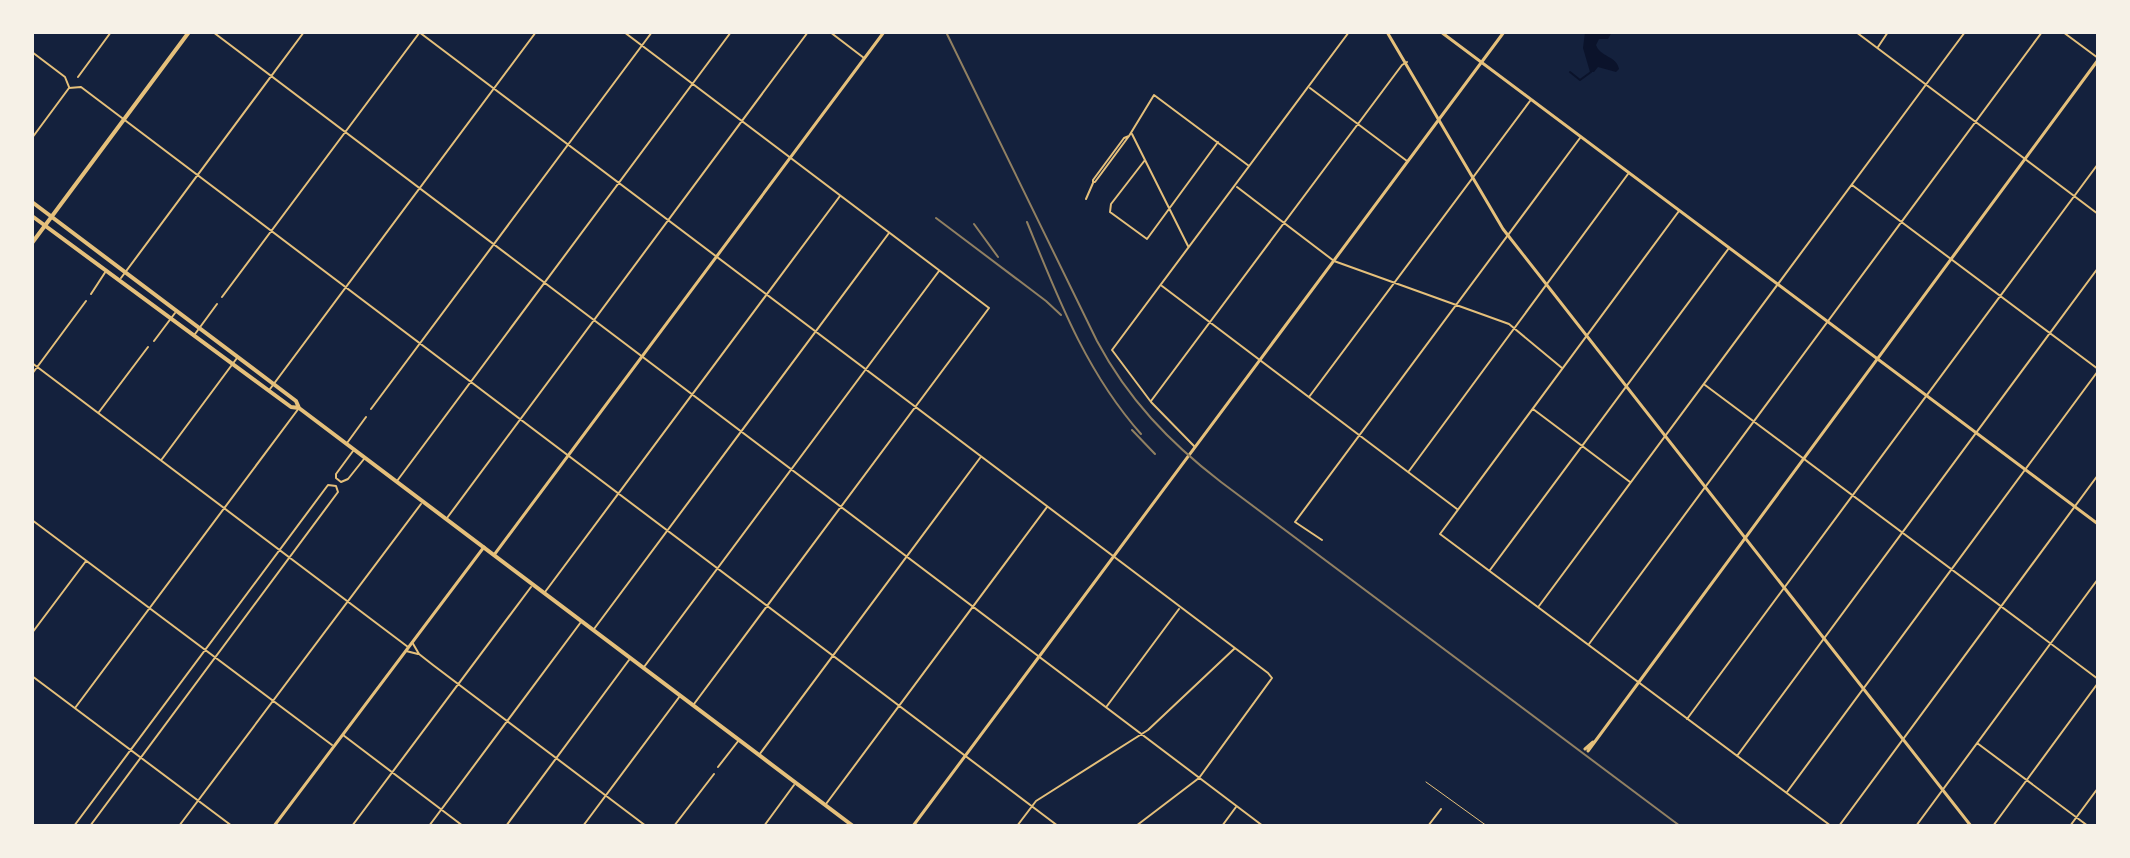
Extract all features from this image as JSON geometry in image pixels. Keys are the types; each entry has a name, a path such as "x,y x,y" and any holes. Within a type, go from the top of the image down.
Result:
{"main road":[{"path":"32,243 189,32"},
{"path":"32,202 850,825"},
{"path":"32,216 291,407 299,408"}],"street":[{"path":"78,77 111,32"},
{"path":"213,32 1263,826"},
{"path":"121,279 304,32"},
{"path":"222,297 419,32 1272,678 1199,778 1136,826"},
{"path":"269,390 536,32"},
{"path":"624,32 989,308 693,705"},
{"path":"371,409 652,32"},
{"path":"396,482 731,32"},
{"path":"446,519 808,32"},
{"path":"830,32 864,58"},
{"path":"494,555 884,32"},
{"path":"1195,447 1151,402 1112,350 1349,32"},
{"path":"1387,32 1507,235 1971,826"},
{"path":"1441,32 2098,524"},
{"path":"916,825 1504,32"},
{"path":"1856,32 2098,214"},
{"path":"1877,48 1888,32"},
{"path":"1538,608 1965,32"},
{"path":"1589,645 2042,32"},
{"path":"1587,750 2098,59 2063,32"},
{"path":"32,52 65,77 69,88"},
{"path":"1151,402 1407,62"},
{"path":"32,138 69,88 81,87 1058,826"},
{"path":"1309,87 1408,162"},
{"path":"1086,199 1093,182 1130,135 1154,95 1250,166"},
{"path":"1309,397 1531,100"},
{"path":"1130,135 1189,248"},
{"path":"1322,540 1295,522 1581,137"},
{"path":"1145,160 1111,204 1110,212 1147,239 1218,142"},
{"path":"1687,719 2098,164"},
{"path":"1408,472 1629,173"},
{"path":"1786,793 2098,370 1852,185"},
{"path":"1236,186 1334,261 1515,328 1562,368"},
{"path":"544,593 840,195"},
{"path":"1679,211 1440,534 1831,826"},
{"path":"594,630 890,233"},
{"path":"1489,571 1729,248"},
{"path":"1737,756 2098,268"},
{"path":"644,668 939,270"},
{"path":"91,294 109,271"},
{"path":"1161,285 1458,510"},
{"path":"32,374 86,301"},
{"path":"195,335 217,304"},
{"path":"154,341 177,311"},
{"path":"99,413 148,347"},
{"path":"161,460 238,357"},
{"path":"32,363 407,649 419,654 646,826"},
{"path":"1704,384 2098,681 1993,826"},
{"path":"75,708 299,408"},
{"path":"1532,408 1631,483"},
{"path":"346,444 366,417"},
{"path":"354,450 336,474 341,482 348,479 365,458"},
{"path":"759,755 981,457"},
{"path":"1839,826 2098,475"},
{"path":"74,826 328,485 336,486 338,492 90,826"},
{"path":"179,826 423,502"},
{"path":"825,805 1047,507"},
{"path":"32,520 334,747"},
{"path":"274,826 484,547"},
{"path":"32,633 86,561"},
{"path":"1916,826 2098,579"},
{"path":"352,826 533,584"},
{"path":"1106,707 1180,607"},
{"path":"429,826 582,621"},
{"path":"412,642 419,654"},
{"path":"1017,826 1032,806 1142,734 1235,648"},
{"path":"506,826 631,658"},
{"path":"32,676 232,826"},
{"path":"583,826 680,695"},
{"path":"343,735 463,826"},
{"path":"718,767 739,740"},
{"path":"1977,743 2088,826"},
{"path":"674,826 714,774"},
{"path":"764,826 796,783"},
{"path":"2070,826 2098,788"},
{"path":"1222,826 1237,806"},
{"path":"1428,826 1441,809"}],"lane":[{"path":"1426,782 1487,826"}],"water":[{"path":"1585,32 1612,32 1608,39 1599,39 1596,45 1618,65 1616,72 1598,67 1590,72 1583,48"}],"waterway":[{"path":"1570,72 1580,80 1591,72"}],"railway":[{"path":"946,32 1097,341 1122,382 1151,418 1221,482 1680,826"},
{"path":"936,218 1061,315"},
{"path":"1027,222 1062,306 1089,360 1141,434"},
{"path":"974,224 998,257"},
{"path":"1132,430 1155,454"}]}
